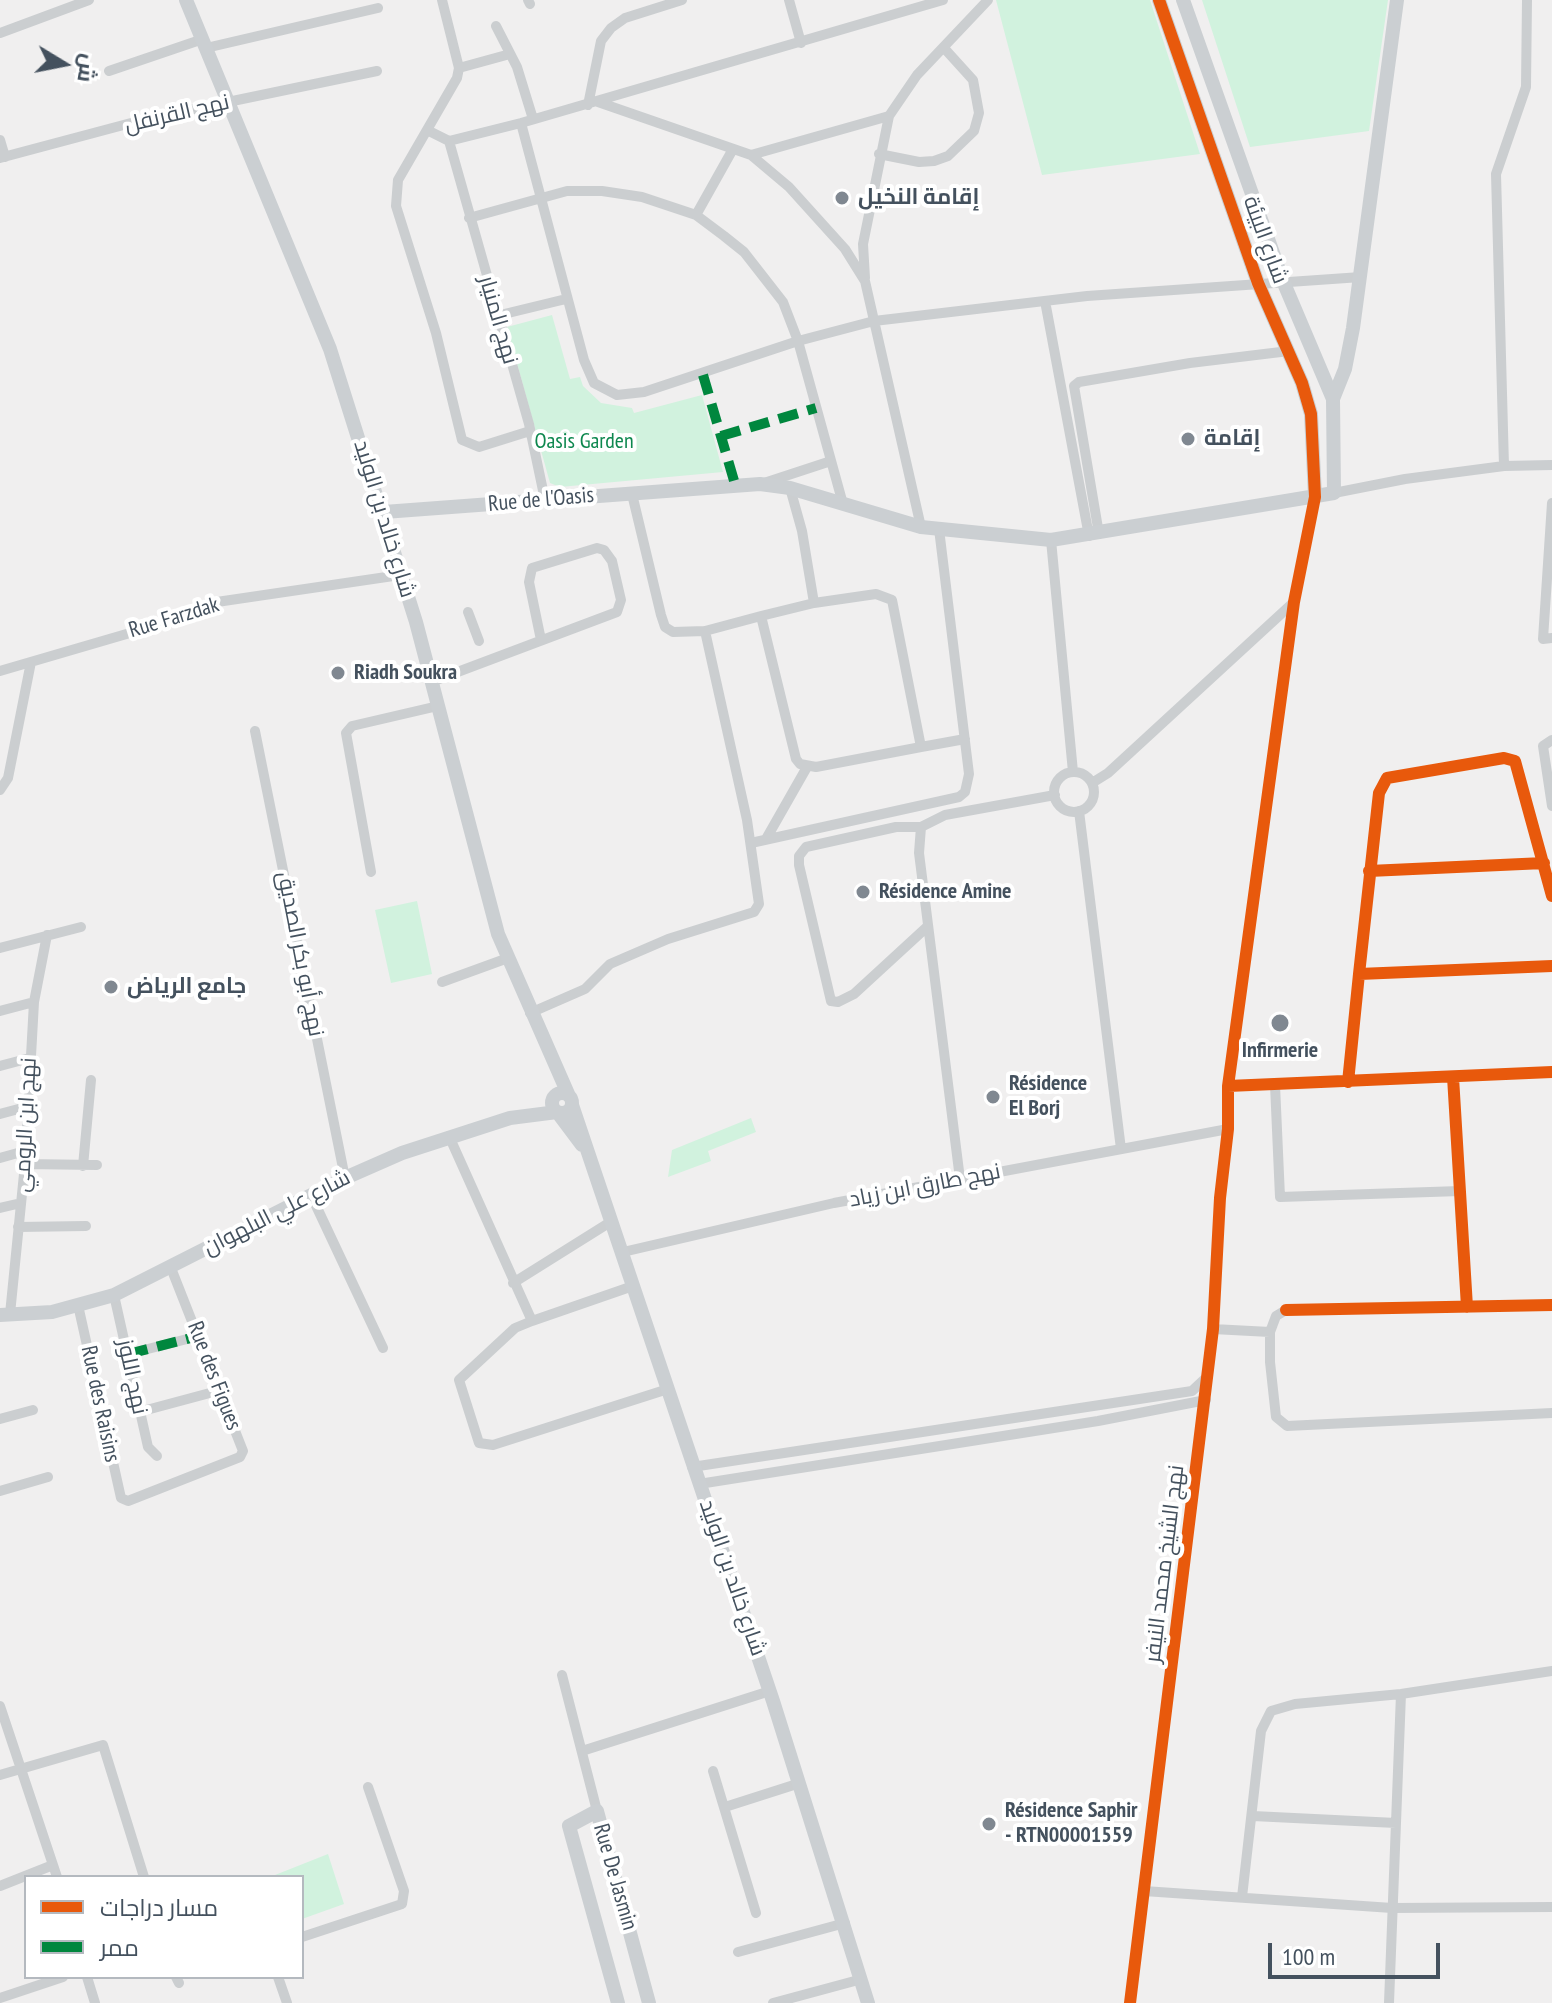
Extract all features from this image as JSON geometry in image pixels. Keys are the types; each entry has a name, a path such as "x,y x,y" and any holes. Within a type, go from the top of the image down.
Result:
{"street":[{"path":"0,33 89,0"},
{"name":"شارع خالد بن الوليد","path":"186,0 330,349 384,512 482,879 508,958 562,1098 589,1156 623,1252 692,1467 770,1691 868,2003"},
{"path":"442,0 459,68 429,131 398,180 396,206 436,333 462,440 479,447 530,431"},
{"path":"593,104 601,41 611,28 625,18 682,0"},
{"path":"789,0 801,43"},
{"path":"429,131 449,141 521,123 943,0"},
{"path":"921,527 865,281 863,244 889,116 917,75 988,0"},
{"name":"شارع البيئة","path":"1159,0 1258,283 1289,351 1311,414 1315,497"},
{"name":"شارع البيئة","path":"1183,0 1283,281 1333,399 1334,493"},
{"path":"1333,399 1345,369 1361,277 1397,0"},
{"path":"1504,466 1496,174 1526,87 1527,0"},
{"path":"109,71 205,44 378,8"},
{"path":"496,26 510,54 533,119"},
{"path":"879,154 919,162 934,161 956,150 974,131 979,113 973,80 944,48"},
{"path":"459,68 510,54"},
{"name":"نهج القرنفل","path":"3,158 146,119 377,71"},
{"path":"593,104 751,155 820,219 865,281"},
{"path":"751,155 889,116"},
{"path":"521,123 566,299 594,383 617,395 644,392 798,341 874,321 1045,301 1361,277"},
{"path":"0,140 3,158"},
{"name":"نهج المنيار","path":"449,141 530,431 545,500"},
{"path":"696,215 733,149"},
{"path":"469,218 567,191 602,191 642,197 696,215 744,252 783,302 798,341 843,504"},
{"path":"496,316 566,299"},
{"path":"1045,301 1094,535"},
{"path":"1094,535 1074,386 1079,382 1176,365 1289,351"},
{"path":"760,484 831,461"},
{"path":"1334,493 1405,479 1504,466 1552,465"},
{"name":"Rue de l'Oasis","path":"384,512 760,484 790,488 921,527 1051,540 1334,493"},
{"path":"790,488 802,531 814,603"},
{"path":"632,494 665,627 683,633 705,631 814,603 876,594 892,600 921,747"},
{"name":"نهج الشيخ محمد النيفر","path":"1130,2003 1206,1400 1228,1129 1228,1086 1294,602 1315,497"},
{"path":"1552,503 1543,639 1552,638"},
{"path":"751,843 959,797 968,784 939,529"},
{"path":"1051,540 1073,772"},
{"path":"431,682 617,612 621,600 612,561 604,550 597,548 532,568 529,582 541,640"},
{"name":"Rue Farzdak","path":"0,671 147,628 210,603 400,575"},
{"path":"1092,783 1108,773 1294,602"},
{"path":"468,612 479,641"},
{"path":"761,616 796,759 807,767 965,739"},
{"path":"530,1013 585,989 610,964 668,939 754,912 759,904 751,843 705,631"},
{"path":"0,790 8,778 31,662"},
{"path":"371,872 346,733 352,726 438,706"},
{"name":"نهج أبو بكر الصديق","path":"255,731 345,1178"},
{"path":"1552,740 1543,746 1552,806"},
{"path":"1348,1082 1379,793 1387,778 1504,758 1515,761 1552,896"},
{"path":"766,839 807,767"},
{"path":"1073,772 1084,775 1092,783 1092,800 1079,811 1066,810 1055,795 1057,782 1073,772"},
{"path":"928,926 854,994 838,1002 831,1001 799,856 806,847 896,827 921,827 945,815 1055,795"},
{"path":"1079,811 1121,1149"},
{"path":"921,827 919,853 960,1179"},
{"path":"1369,871 1544,863"},
{"path":"0,948 81,927"},
{"name":"نهج ابن الرومي","path":"5,1314 25,1164 34,1002 47,935"},
{"path":"442,982 508,958"},
{"path":"1359,974 1552,966"},
{"path":"0,1011 34,1002"},
{"path":"0,1066 30,1058"},
{"path":"1228,1086 1552,1072"},
{"path":"1453,1077 1467,1307"},
{"path":"83,1166 91,1080"},
{"path":"1275,1085 1280,1197 1460,1191"},
{"path":"557,1112 551,1103 562,1098"},
{"path":"510,1118 562,1098"},
{"path":"0,1114 26,1107"},
{"name":"شارع خالد بن الوليد","path":"557,1112 589,1156"},
{"name":"شارع علي البلهوان","path":"5,1314 35,1314 114,1295 345,1178 449,1136 510,1118 557,1112"},
{"name":"نهج طارق ابن زياد","path":"623,1252 960,1179 1228,1129"},
{"path":"449,1136 532,1321"},
{"path":"0,1158 25,1151"},
{"path":"25,1164 97,1165"},
{"path":"311,1195 383,1348"},
{"path":"0,1208 21,1203"},
{"path":"513,1283 612,1221"},
{"path":"18,1227 86,1226"},
{"name":"Rue des Figues","path":"124,1501 240,1457 243,1451 171,1268"},
{"path":"633,1286 515,1328 459,1380 479,1443 493,1445 668,1389"},
{"name":"نهج اللوز","path":"114,1295 148,1447 157,1456"},
{"name":"Rue des Raisins","path":"78,1305 124,1501"},
{"path":"1552,1305 1286,1310 1276,1316 1270,1332 1274,1410 1276,1417 1287,1426 1552,1413"},
{"path":"1213,1329 1270,1332"},
{"path":"128,1354 199,1336"},
{"path":"692,1467 1192,1391 1208,1376"},
{"path":"139,1412 221,1390"},
{"path":"699,1484 1098,1421 1206,1400"},
{"path":"0,1419 33,1410"},
{"path":"0,1491 48,1477"},
{"path":"1242,1897 1261,1731 1271,1711 1295,1704 1401,1694 1552,1671"},
{"name":"Rue De Jasmin","path":"562,1675 649,2003"},
{"path":"582,1751 770,1691"},
{"path":"1389,2003 1401,1694"},
{"path":"0,1706 56,1875"},
{"path":"0,1775 103,1745 143,1875"},
{"path":"713,1771 756,1913"},
{"path":"725,1807 800,1783"},
{"path":"304,1936 402,1904 404,1898 368,1787"},
{"name":"Rue De Jasmin","path":"597,1811 569,1826 618,2003"},
{"path":"1253,1816 1396,1823"},
{"path":"28,1875 53,1865"},
{"path":"0,1886 24,1876"},
{"path":"1144,1891 1392,1908 1552,1907"},
{"path":"738,1952 845,1923"},
{"path":"0,1998 57,1979"},
{"path":"88,1979 95,2003"},
{"path":"279,1979 287,2003"},
{"path":"773,2003 862,1979"}],"green space":[{"path":"996,0 1150,0 1200,154 1042,175"},
{"path":"1202,0 1388,0 1369,131 1250,147"},
{"name":"Oasis Garden","path":"552,315 570,379 580,377 583,386 601,403 632,408 634,413 702,395 723,472 560,487 550,483 507,327"},
{"path":"417,901 432,974 391,983 375,910"},
{"path":"751,1118 756,1132 708,1151 711,1161 668,1177 672,1150"},
{"path":"328,1854 344,1904 304,1918 304,1875 275,1875"}],"marked path":[{"path":"703,375 735,484"},
{"path":"721,436 816,408"},
{"path":"128,1354 199,1336"}],"cycle path":[{"path":"1130,2003 1213,1329 1220,1198 1228,1129 1228,1086 1294,602 1315,497 1311,414 1302,383 1258,283 1159,0"},
{"path":"1359,974 1379,793 1387,778 1504,758 1515,761 1552,896"},
{"path":"1369,871 1544,863"},
{"path":"1348,1082 1359,974 1552,966"},
{"path":"1228,1086 1552,1072"},
{"path":"1453,1077 1467,1307"},
{"path":"1286,1310 1552,1305"}],"place":[{"name":"إقامة النخيل","path":"842,198"},
{"name":"إقامة","path":"1188,439"},
{"name":"Riadh Soukra","path":"338,673"},
{"name":"Résidence Amine","path":"863,892"},
{"name":"جامع الرياض","path":"111,987"},
{"name":"Infirmerie","path":"1280,1023"},
{"name":"Résidence El Borj","path":"993,1097"},
{"name":"Résidence Saphir - RTN00001559","path":"989,1824"}]}
